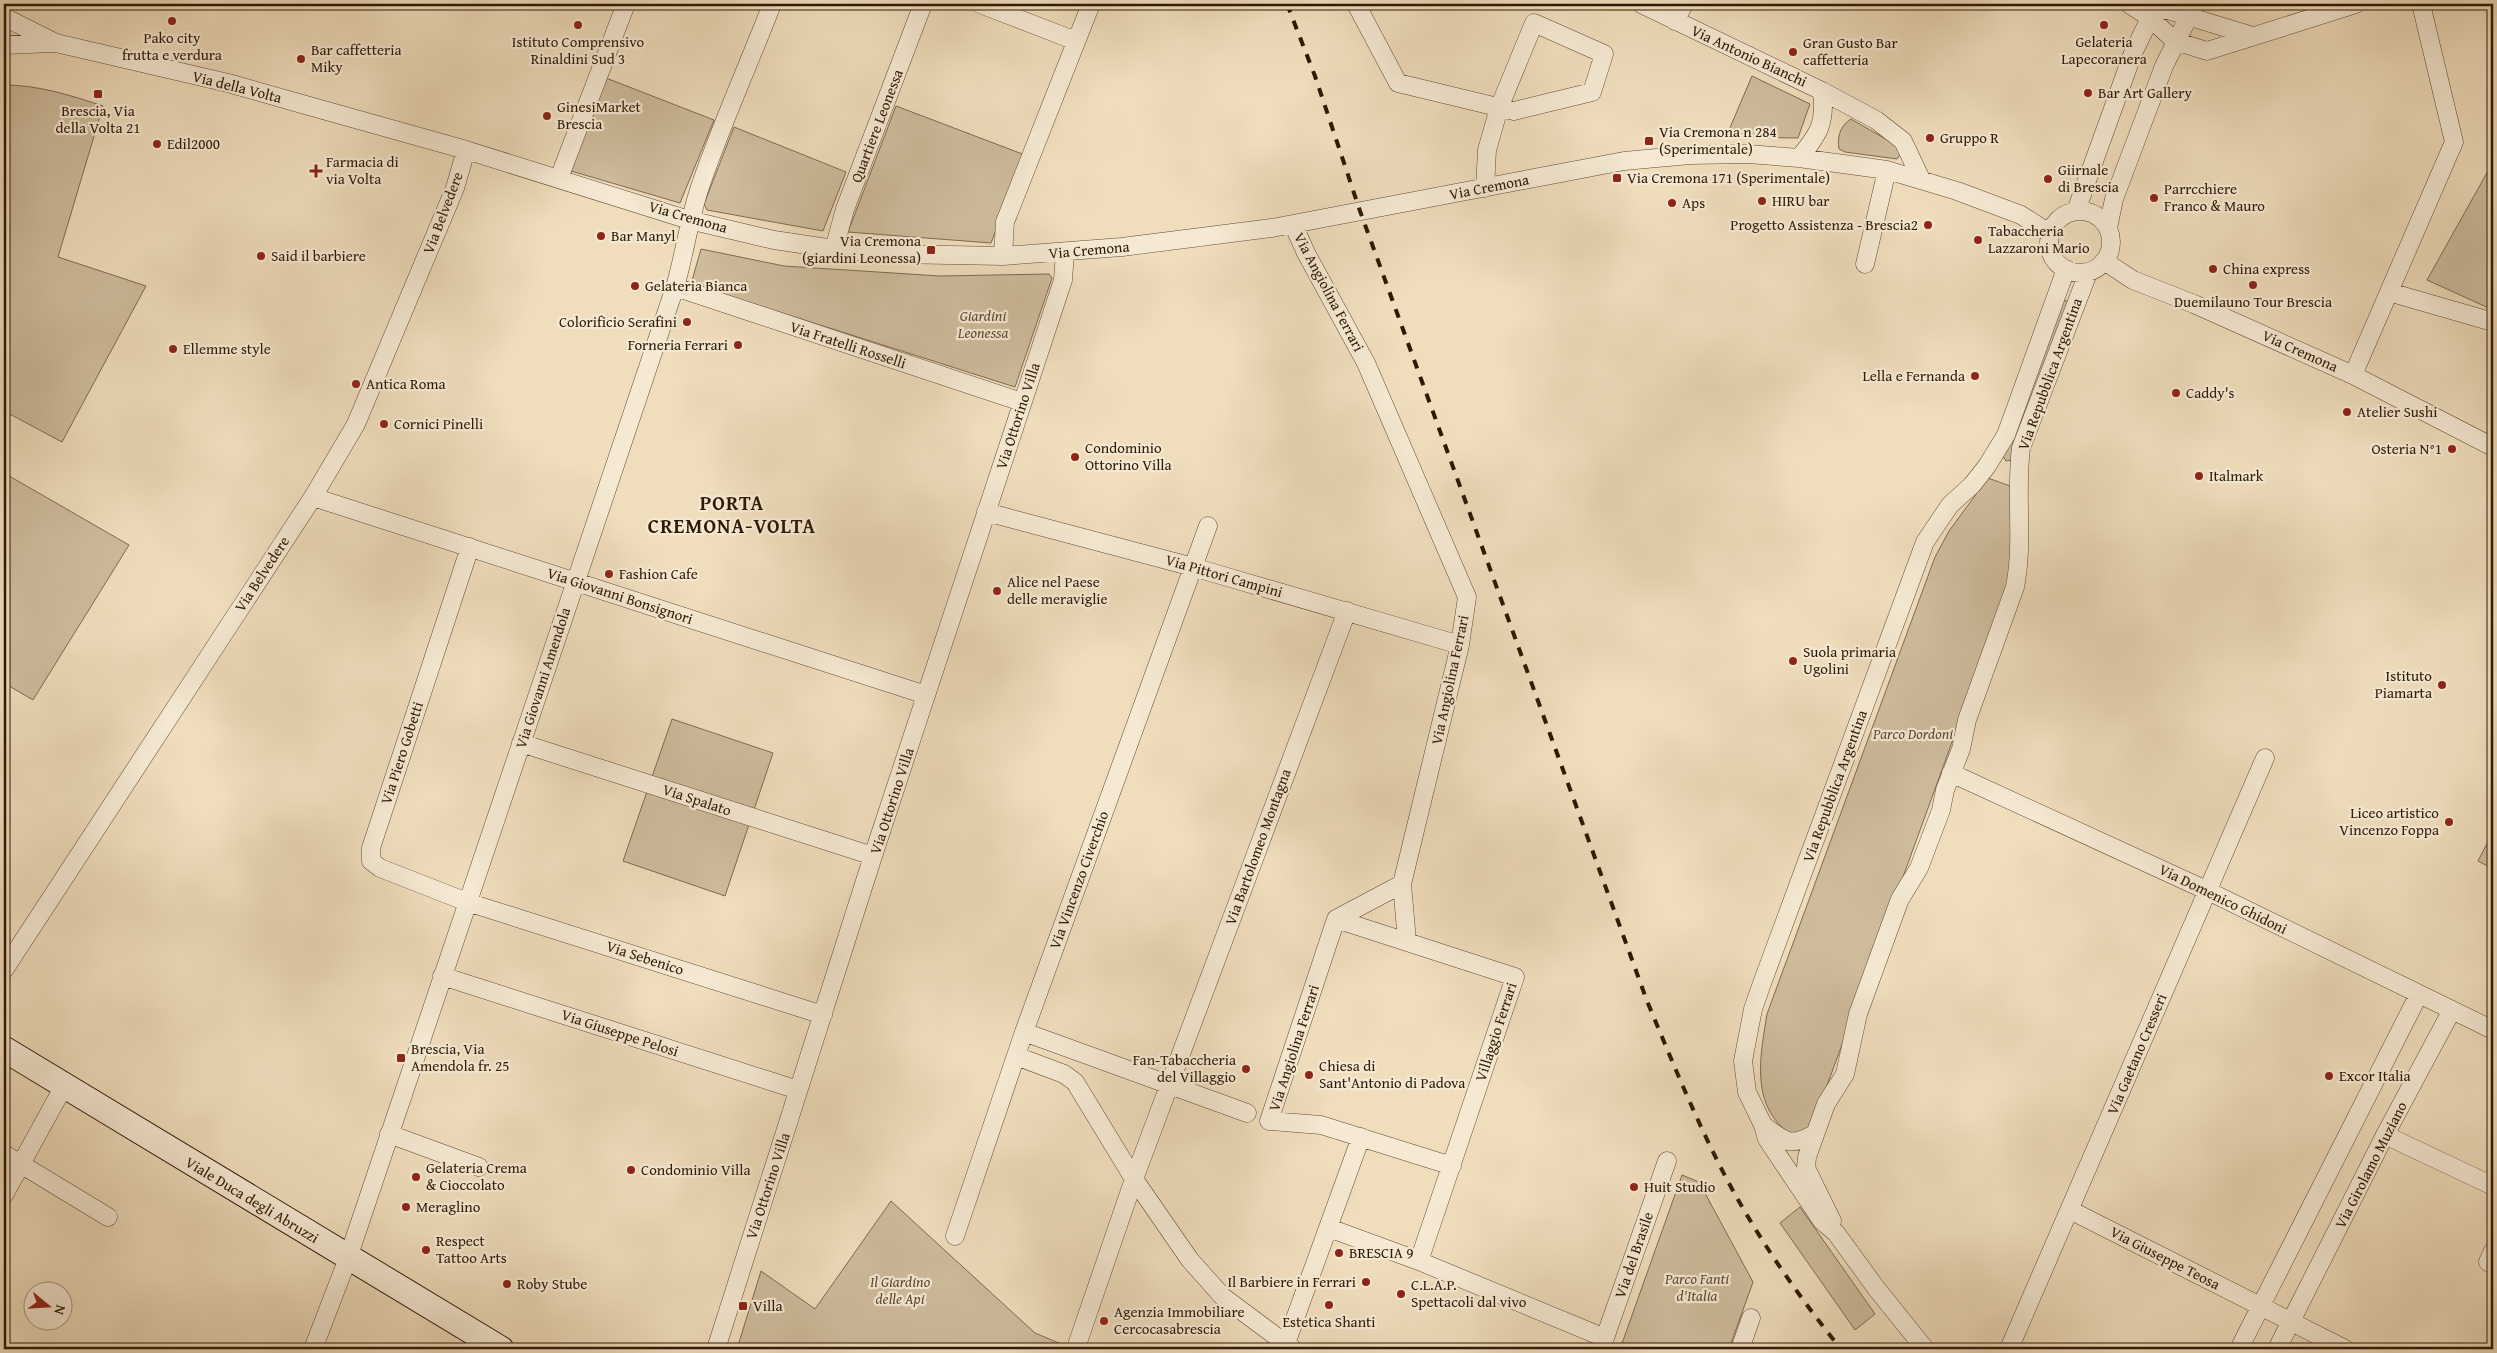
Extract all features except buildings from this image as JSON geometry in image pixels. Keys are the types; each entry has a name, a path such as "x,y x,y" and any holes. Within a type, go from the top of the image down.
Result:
{"main road":[{"name":"Viale Duca degli Abruzzi","path":"4,1050 501,1349"}],"street":[{"path":"559,178 626,4"},
{"path":"690,220 701,183 772,4"},
{"name":"Quartiere Leonessa","path":"834,249 845,209 923,4"},
{"path":"980,4 1076,41"},
{"path":"1003,256 1005,222 1091,4"},
{"path":"1356,4 1398,83 1499,108 1514,112 1592,92 1604,54 1534,23 1499,108 1487,150 1485,188"},
{"name":"Via Antonio Bianchi","path":"1641,4 1822,91 1876,120 1903,141 1921,179"},
{"name":"Via Antonio Bianchi","path":"1675,21 1684,4"},
{"path":"2129,4 2153,10 2192,10 2253,36"},
{"path":"2153,10 2175,41 2207,51 2356,4"},
{"path":"2353,375 2454,142 2421,4"},
{"path":"2076,211 2133,53 2153,10"},
{"path":"2108,228 2114,199 2175,41 2192,10"},
{"name":"Via della Volta","path":"4,17 56,43 228,83 302,104"},
{"name":"Via della Volta","path":"4,44 56,43"},
{"name":"Via Antonio Bianchi","path":"1799,158 1821,128 1825,111 1822,91"},
{"name":"Via Cremona","path":"302,104 466,150 690,220 774,240 834,249 894,254 1003,256 1066,252 1293,224 1624,161 1690,155 1748,154 1799,158 1887,170 1921,179 2021,215 2049,233"},
{"name":"Via Belvedere","path":"4,970 313,497 356,424 455,188 466,150"},
{"path":"1865,264 1887,170"},
{"path":"2076,211 2089,212 2101,218 2108,228 2112,240 2110,253 2104,261 2088,273 2081,274 2066,269 2059,264 2050,250 2049,233 2064,215 2076,211"},
{"name":"Via Giovanni Amendola","path":"312,1349 348,1258 675,287 685,254 690,220"},
{"name":"Via Angiolina Ferrari","path":"1293,224 1306,253 1366,363 1467,597 1460,645 1402,884"},
{"name":"Via Ottorino Villa","path":"716,1349 873,856 1063,280 1066,252"},
{"name":"Via Cremona","path":"2104,261 2132,280 2194,304 2353,375 2493,447"},
{"name":"Via Repubblica Argentina","path":"1806,1188 1767,1139 1763,1125 1747,1092 1743,1073 1745,1044 1753,1009 1925,542 1950,505 1972,485 1987,466 2006,435 2066,269"},
{"name":"Via Repubblica Argentina","path":"1806,1188 1806,1168 1814,1134 1826,1104 1845,1074 1862,1005 1900,899 1919,868 1941,810 1961,749 1967,720 2015,587 2018,563 2017,476 2021,448 2088,273"},
{"name":"Via Fratelli Rosselli","path":"675,287 1022,402"},
{"path":"2389,292 2493,322"},
{"path":"1987,466 2017,476"},
{"name":"Via Giovanni Bonsignori","path":"313,497 926,695"},
{"name":"Via Pittori Campini","path":"986,512 1193,567 1460,645"},
{"name":"Via Vincenzo Civerchio","path":"955,1236 1024,1032 1208,526"},
{"name":"Via Piero Gobetti","path":"467,902 380,868 371,861 371,848 470,547"},
{"name":"Via Bartolomeo Montagna","path":"1078,1342 1134,1179 1346,611"},
{"name":"Via Spalato","path":"521,743 873,856"},
{"name":"Via Gaetano Cresseri","path":"2009,1349 2265,758"},
{"name":"Via Domenico Ghidoni","path":"1952,773 2208,891 2493,1030"},
{"path":"1336,919 1402,884 1407,940"},
{"name":"Via Sebenico","path":"467,902 822,1015"},
{"name":"Via Angiolina Ferrari","path":"1336,919 1269,1120 1321,1125 1361,1137"},
{"name":"Villaggio Ferrari","path":"1336,919 1407,940 1515,977 1419,1261"},
{"name":"Via Giuseppe Pelosi","path":"442,976 798,1090"},
{"path":"2239,1349 2419,994"},
{"name":"Via Girolamo Muziano","path":"2277,1349 2385,1135 2452,1010"},
{"path":"1024,1032 1247,1113"},
{"path":"1016,1056 1064,1074 1075,1082 1134,1179 1190,1260 1224,1297 1288,1347 1361,1137 1452,1166"},
{"path":"4,1195 64,1086"},
{"name":"Via Repubblica Argentina","path":"1763,1125 1788,1142 1799,1142 1814,1134"},
{"path":"389,1134 479,1167"},
{"path":"2385,1135 2493,1186"},
{"path":"4,1154 108,1217"},
{"name":"Via del Brasile","path":"1603,1344 1667,1161"},
{"path":"1806,1188 1830,1214 1836,1233 1876,1288 1925,1349"},
{"name":"Via Giuseppe Teosa","path":"2070,1210 2260,1306"},
{"path":"1328,1228 1419,1261 1603,1344"},
{"path":"2260,1306 2345,1349"},
{"path":"1740,1349 1751,1318"}],"green space":[{"path":"1752,76 1810,104 1798,138 1726,137"},
{"path":"606,78 714,120 680,203 571,171"},
{"path":"4,85 42,89 103,106 58,257 146,286 62,442 4,411"},
{"path":"896,106 1025,155 991,243 848,232"},
{"path":"1851,119 1896,145 1900,155 1897,159 1845,152 1839,149 1838,140 1840,132"},
{"path":"734,127 846,172 823,231 707,210 704,204"},
{"path":"2493,162 2493,310 2427,280"},
{"name":"Giardini Leonessa","path":"701,249 784,266 940,276 1049,274 1052,278 1015,387 691,284"},
{"path":"2063,300 2070,302 2012,460 2006,461 2002,455"},
{"path":"4,473 129,545 33,700 4,683"},
{"name":"Parco Dordoni","path":"1988,478 2013,487 2013,559 2002,605 1813,1124 1807,1132 1790,1134 1777,1122 1763,1095 1761,1063 1767,1014 1935,557 1949,531"},
{"path":"672,719 773,753 725,896 623,861"},
{"path":"2493,832 2493,869 2478,861"},
{"name":"Parco Fanti d'Italia","path":"1682,1175 1699,1182 1753,1282 1729,1349 1620,1349"},
{"name":"Il Giardino delle Api","path":"891,1201 1035,1333 1073,1349 737,1349 761,1271 815,1309"},
{"path":"1800,1207 1875,1314 1855,1330 1780,1223"}],"railway":[{"path":"1287,4 1315,76 1360,211 1647,1001 1701,1126 1737,1198 1786,1276 1841,1349"}],"place":[{"name":"Pako city frutta e verdura","path":"172,21"},
{"name":"Istituto Comprensivo Rinaldini Sud 3","path":"578,25"},
{"name":"Gelateria Lapecoranera","path":"2104,25"},
{"name":"Gran Gusto Bar caffetteria","path":"1793,52"},
{"name":"Bar caffetteria Miky","path":"301,59"},
{"name":"Bar Art Gallery","path":"2088,93"},
{"name":"Brescia, Via della Volta 21","path":"98,94"},
{"name":"GinesiMarket Brescia","path":"547,116"},
{"name":"Gruppo R","path":"1930,138"},
{"name":"Via Cremona n 284 (Sperimentale)","path":"1649,141"},
{"name":"Edil2000","path":"157,144"},
{"name":"Farmacia di via Volta","path":"316,171"},
{"name":"Via Cremona 171 (Sperimentale)","path":"1617,178"},
{"name":"Giirnale di Brescia","path":"2048,179"},
{"name":"Parrcchiere Franco & Mauro","path":"2154,198"},
{"name":"HIRU bar","path":"1762,201"},
{"name":"Aps","path":"1672,203"},
{"name":"Progetto Assistenza - Brescia2","path":"1928,225"},
{"name":"Bar Manyl","path":"601,236"},
{"name":"Tabaccheria Lazzaroni Mario","path":"1978,240"},
{"name":"Via Cremona (giardini Leonessa)","path":"931,250"},
{"name":"Said il barbiere","path":"261,256"},
{"name":"China express","path":"2213,269"},
{"name":"Duemilauno Tour Brescia","path":"2253,285"},
{"name":"Gelateria Bianca","path":"635,286"},
{"name":"Colorificio Serafini","path":"687,322"},
{"name":"Forneria Ferrari","path":"738,345"},
{"name":"Ellemme style","path":"173,349"},
{"name":"Lella e Fernanda","path":"1975,376"},
{"name":"Antica Roma","path":"356,384"},
{"name":"Caddy's","path":"2176,393"},
{"name":"Atelier Sushi","path":"2347,412"},
{"name":"Cornici Pinelli","path":"384,424"},
{"name":"Osteria N°1","path":"2452,449"},
{"name":"Condominio Ottorino Villa","path":"1075,457"},
{"name":"Italmark","path":"2199,476"},
{"name":"Fashion Cafe","path":"609,574"},
{"name":"Alice nel Paese delle meraviglie","path":"997,591"},
{"name":"Suola primaria Ugolini","path":"1793,661"},
{"name":"Istituto Piamarta","path":"2442,685"},
{"name":"Liceo artistico Vincenzo Foppa","path":"2449,822"},
{"name":"Brescia, Via Amendola fr. 25","path":"401,1058"},
{"name":"Fan-Tabaccheria del Villaggio","path":"1246,1069"},
{"name":"Chiesa di Sant'Antonio di Padova","path":"1309,1075"},
{"name":"Excor Italia","path":"2329,1076"},
{"name":"Condominio Villa","path":"631,1170"},
{"name":"Gelateria Crema & Cioccolato","path":"416,1177"},
{"name":"Huit Studio","path":"1634,1187"},
{"name":"Meraglino","path":"406,1207"},
{"name":"Respect Tattoo Arts","path":"426,1250"},
{"name":"BRESCIA 9","path":"1339,1253"},
{"name":"Il Barbiere in Ferrari","path":"1366,1282"},
{"name":"Roby Stube","path":"507,1284"},
{"name":"C.L.A.P. Spettacoli dal vivo","path":"1401,1294"},
{"name":"Estetica Shanti","path":"1329,1305"},
{"name":"Villa","path":"743,1306"},
{"name":"Agenzia Immobiliare Cercocasabrescia","path":"1104,1321"}],"district":[{"name":"PORTA CREMONA-VOLTA","path":"732,514"}]}
